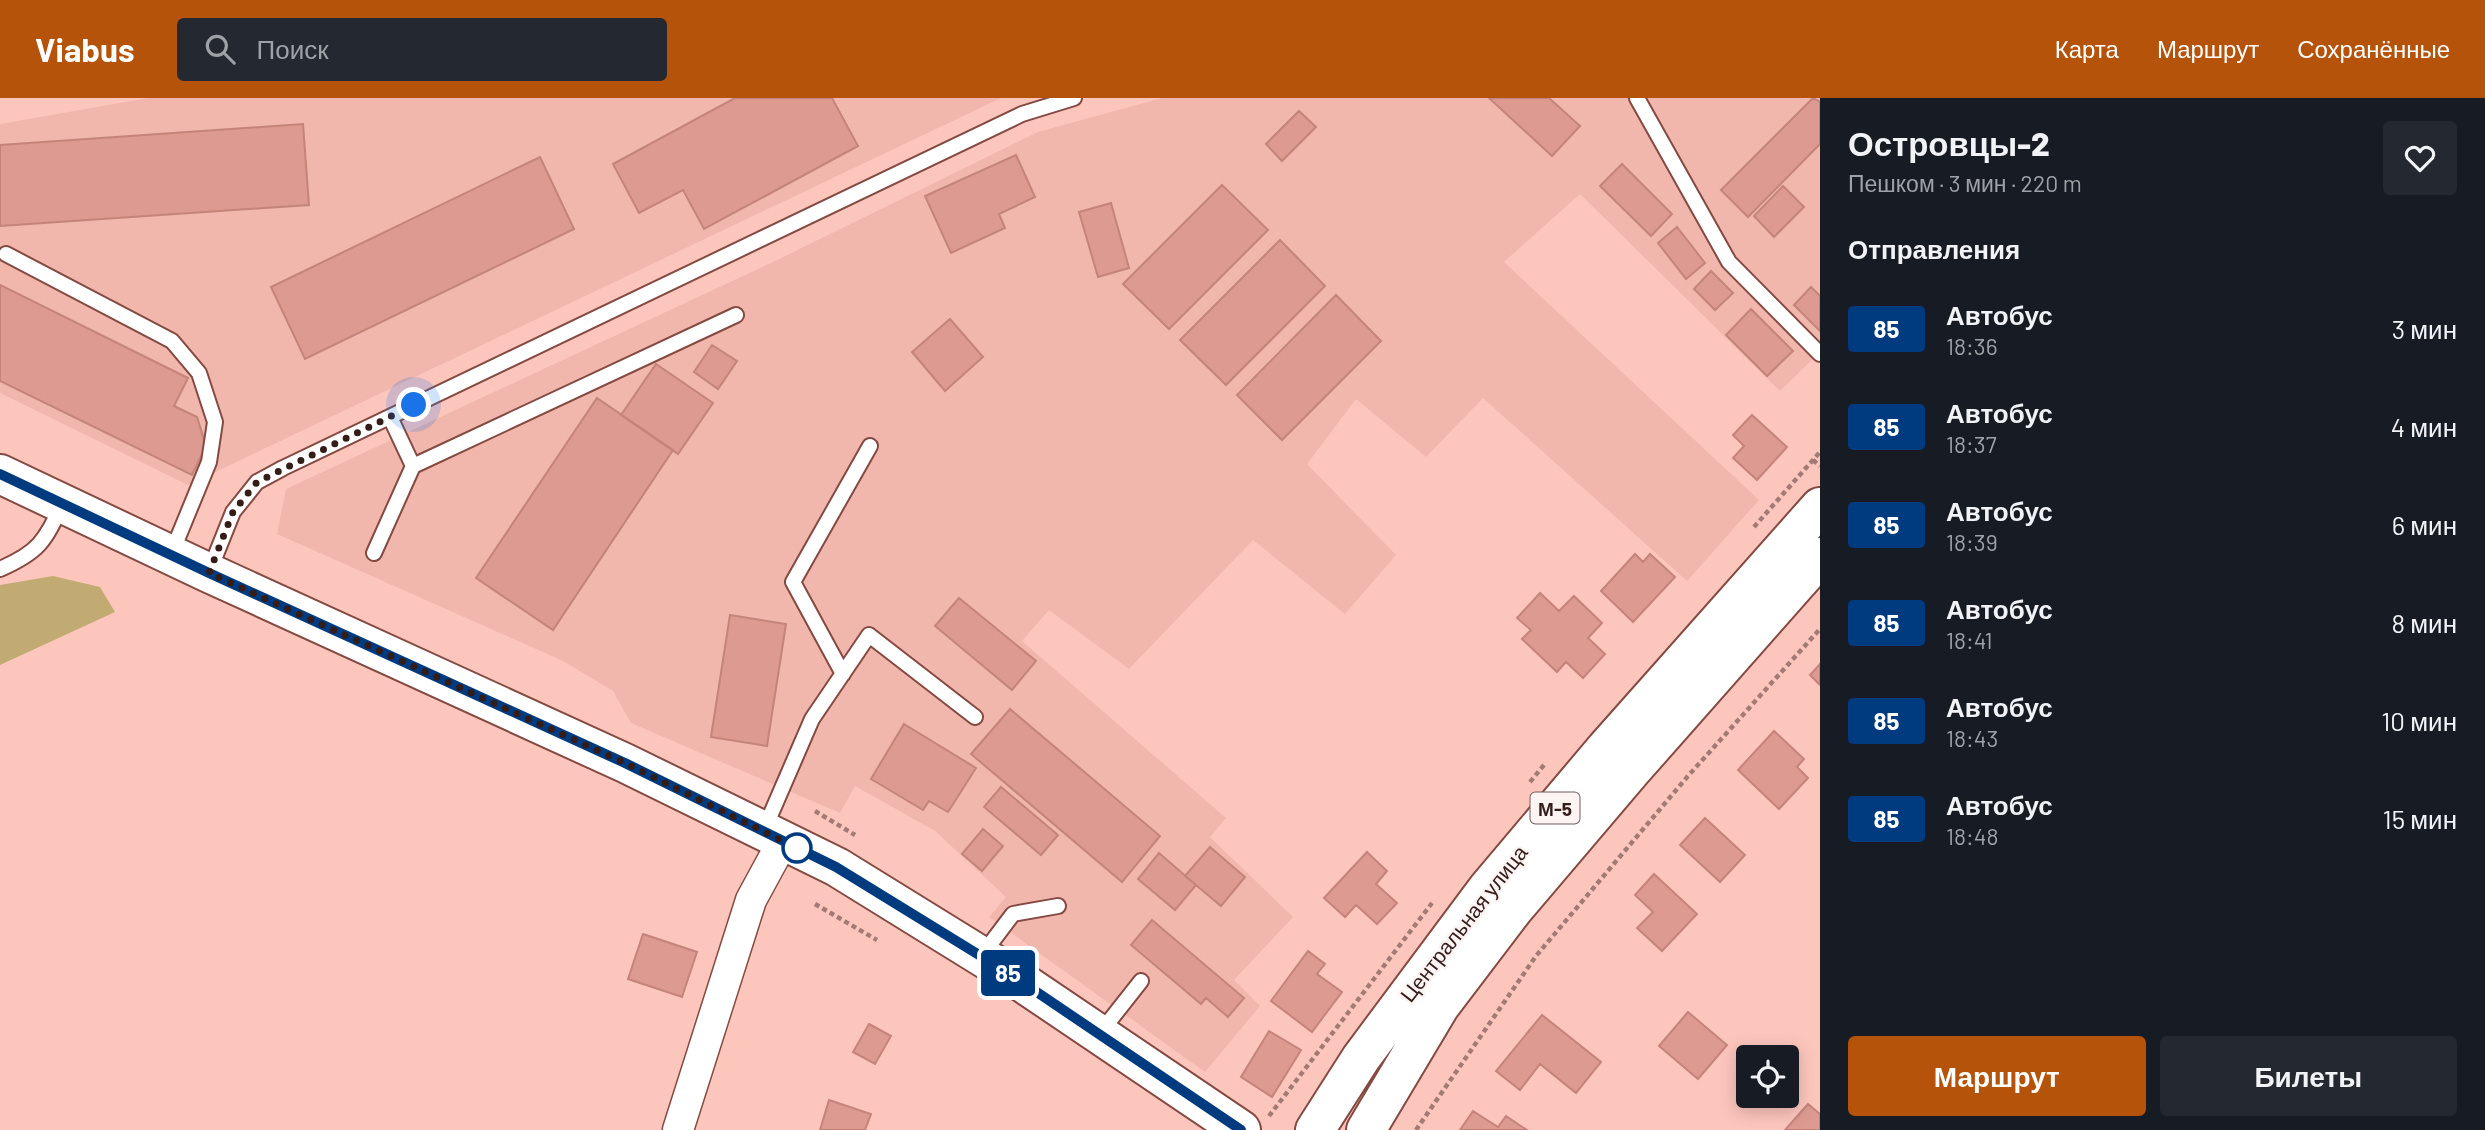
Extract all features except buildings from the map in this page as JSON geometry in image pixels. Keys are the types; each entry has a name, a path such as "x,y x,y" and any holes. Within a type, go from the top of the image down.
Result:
{"main road":[{"path":"0,474 209,573 625,763 836,867 981,957 1241,1130"},
{"name":"Центральная улица","path":"1315,1130 1361,1058 1487,889 1606,748 1820,507"},
{"name":"Центральная улица","path":"1366,1130 1440,1006 1513,910 1820,557"}],"street":[{"path":"678,1130 773,836"}],"lane":[{"path":"209,573 233,512 257,482 1022,114 1074,98"},
{"path":"1637,98 1729,262 1820,354"},
{"path":"6,254 172,341 199,373 215,422 209,462 171,554"},
{"path":"374,553 413,466 736,315"},
{"path":"390,417 413,466"},
{"path":"843,674 793,582 870,446"},
{"path":"0,569 21,560 45,540 63,504"},
{"path":"773,836 812,719 869,635 975,716"},
{"path":"981,957 1013,914 1058,906"},
{"path":"1099,1034 1141,981"}],"path":[{"path":"1813,460 1820,466"},
{"path":"1416,1130 1536,956 1688,776 1820,629"},
{"path":"815,811 855,835"},
{"path":"815,904 877,940"}],"shaded area":[{"path":"148,98 1001,98 188,485 0,393 0,124"},
{"path":"1162,98 1820,98 1820,352 1780,391 1580,194 1504,262 1759,500 1687,581 1483,398 1426,457 1356,399 1307,464 1396,555 1345,614 1253,540 1129,669 1049,610 1022,641 1226,818 1210,837 1293,917 1234,980 1260,1006 1205,1072 989,917 1006,897 935,831 855,786 840,813 631,723 613,691 563,661 277,534 286,489 775,261 1038,132"},
{"path":"53,576 100,587 115,612 0,665 0,585"}],"bus line":[{"name":"85","path":"0,474 209,573 625,763 836,867 1010,974 1241,1130"}],"route":[{"path":"414,405 257,482 233,512 209,573 625,763 801,850 797,848"}]}
